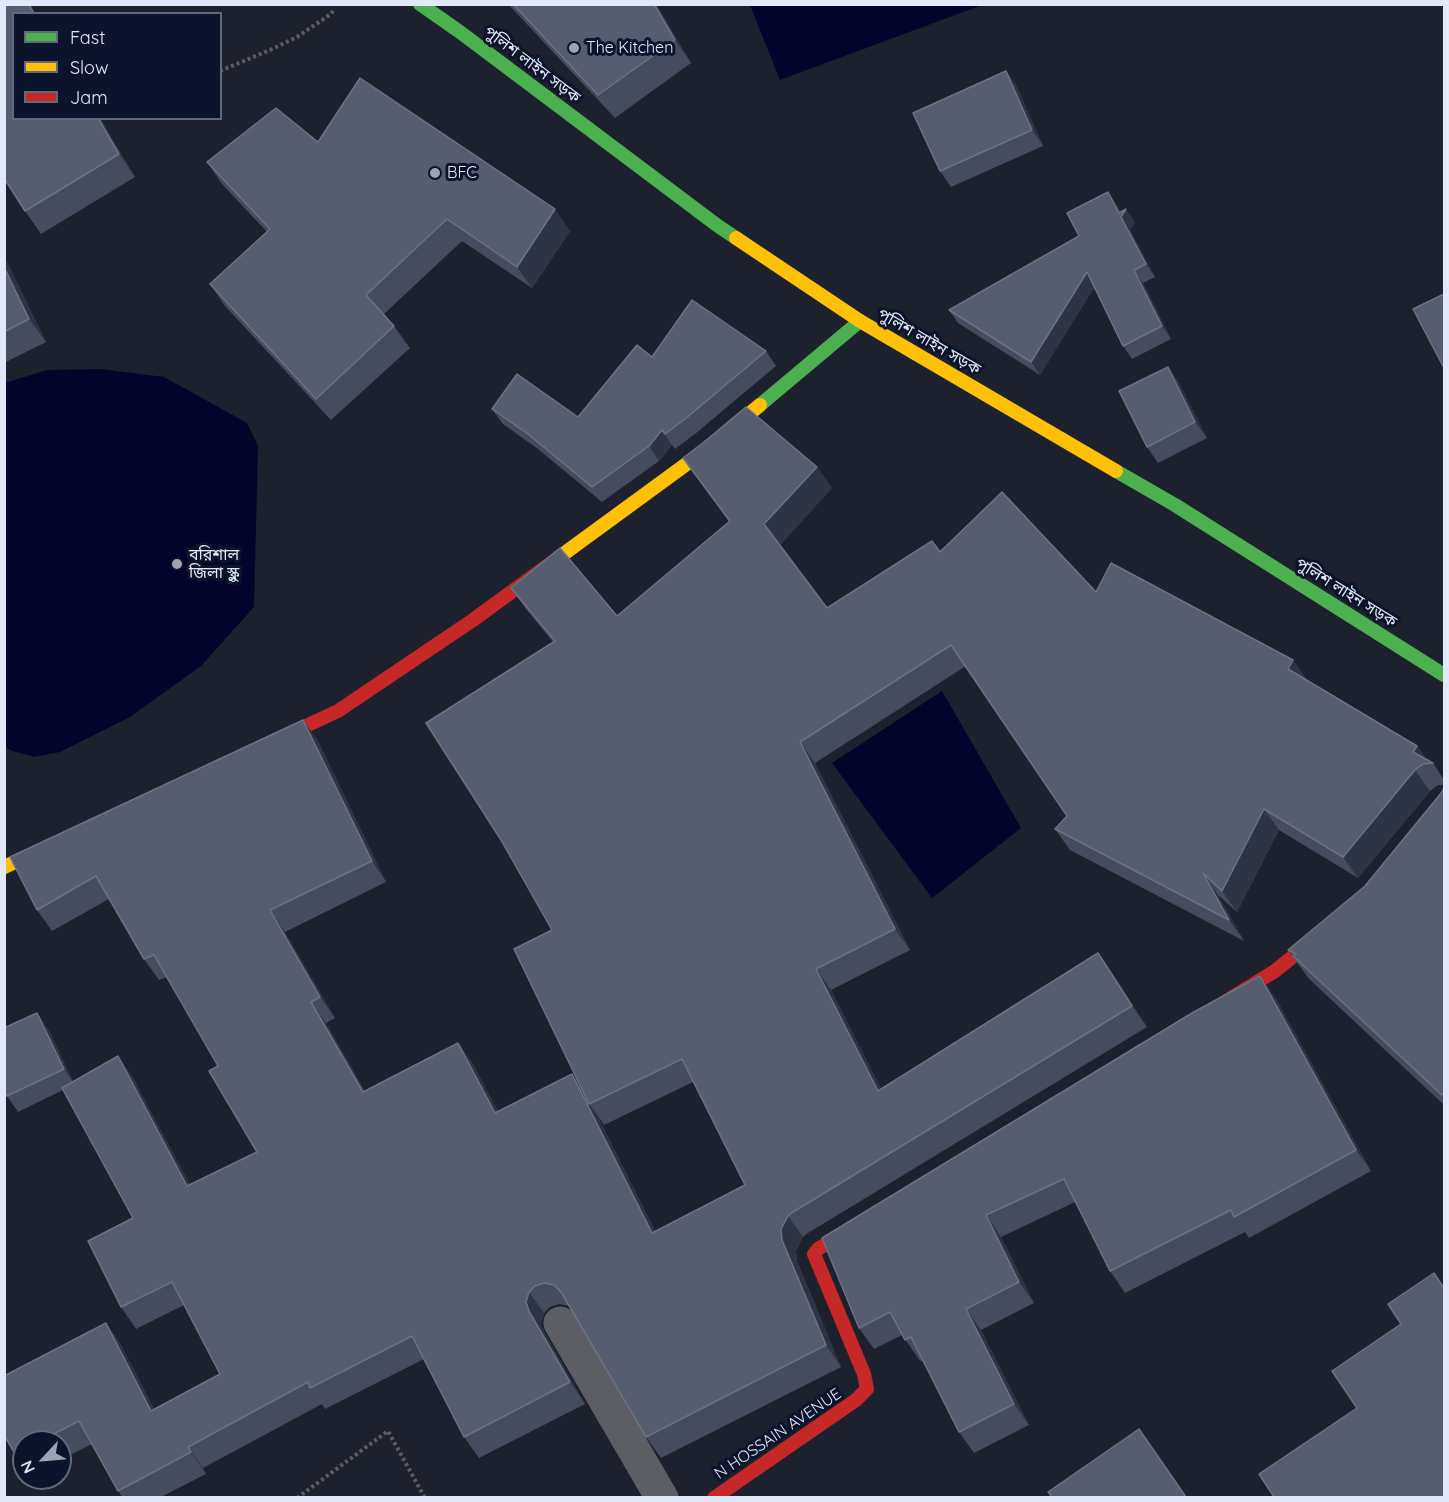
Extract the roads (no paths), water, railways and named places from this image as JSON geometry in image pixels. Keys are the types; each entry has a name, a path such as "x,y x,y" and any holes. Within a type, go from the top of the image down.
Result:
{"street":[{"name":"পুলিশ লাইন সড়ক","path":"420,4 718,226 860,321 1175,505 1444,675"},
{"path":"255,750 338,711 473,620 707,449 860,321"},
{"path":"4,867 67,838"},
{"path":"1214,1008 1275,971 1339,919"},
{"name":"N HOSSAIN AVENUE","path":"714,1497 856,1400 867,1389 864,1374 814,1254 818,1249 879,1212"},
{"path":"560,1323 662,1497"}],"water":[{"path":"750,5 982,5 780,80"},
{"name":"বরিশাল জিলা স্কুল","path":"100,369 164,377 247,423 258,446 254,607 201,666 130,717 60,752 34,757 10,750 5,746 5,383 47,370"},
{"path":"942,691 1021,828 932,898 832,763"}],"place":[{"name":"The Kitchen","path":"574,48"},
{"name":"BFC","path":"435,173"},
{"name":"বরিশাল জিলা স্কুল","path":"177,564"}]}
